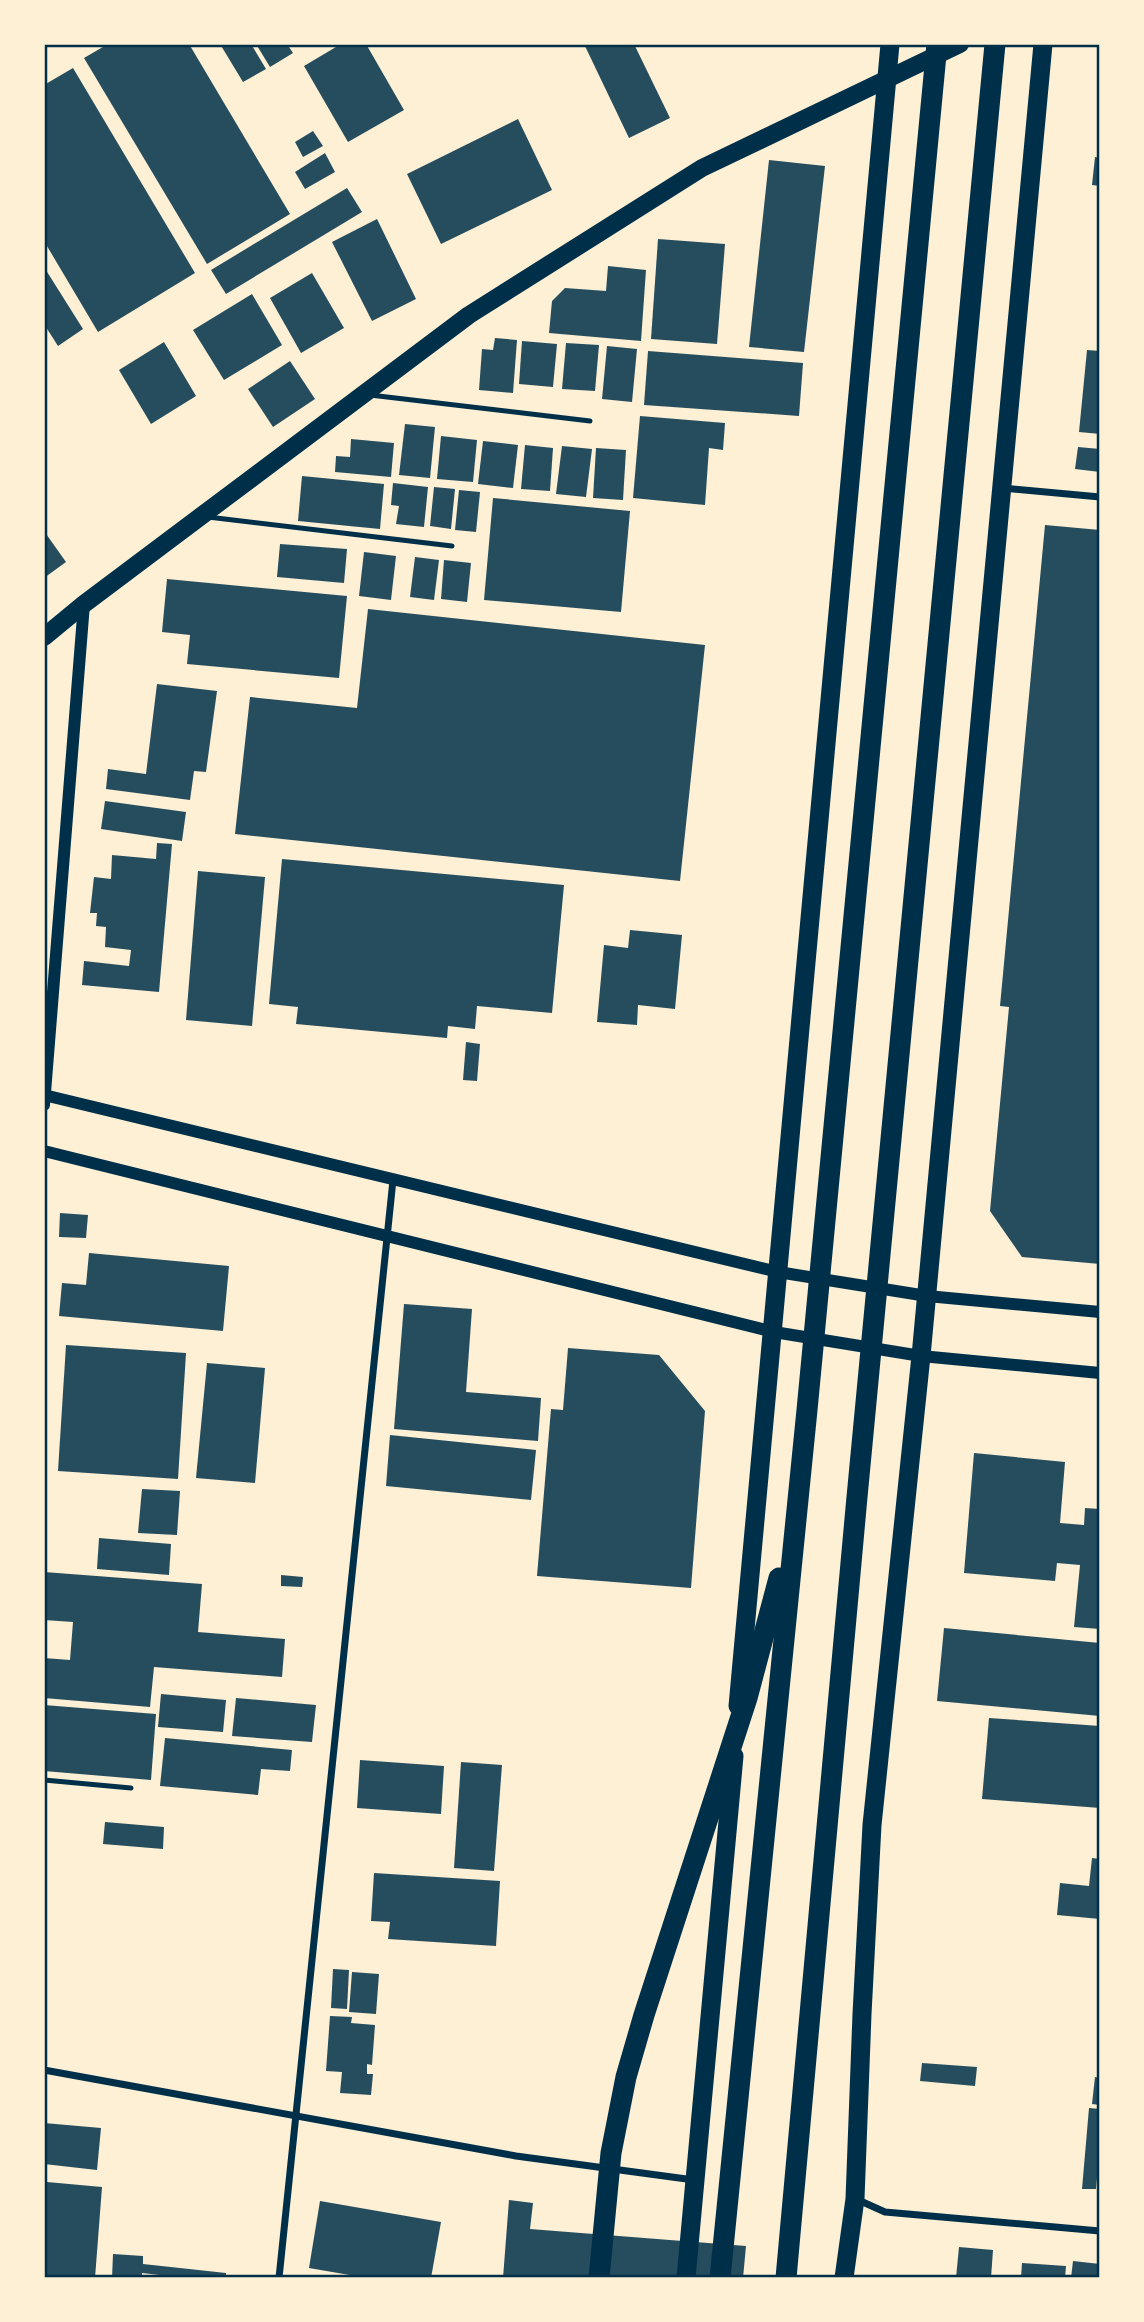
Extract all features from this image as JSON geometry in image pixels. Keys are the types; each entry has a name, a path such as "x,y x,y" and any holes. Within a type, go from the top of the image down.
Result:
{"highway":[{"path":"686,2278 890,44"},
{"path":"720,2278 807,1410 937,44"},
{"path":"786,2278 858,1483 995,44"},
{"path":"853,2278 872,1825 921,1356 1043,44"},
{"path":"599,2278 611,2153 626,2077 747,1698 774,1602 794,1506 807,1410"},
{"path":"801,2278 809,2039"},
{"path":"673,2278 694,2180"},
{"path":"844,2278 855,2199"}],"main road":[{"path":"44,637 84,604 469,315 702,168 960,44"}],"street":[{"path":"1002,488 1100,497"},
{"path":"44,1105 84,604"},
{"path":"44,1095 778,1272 926,1296 1100,1312"},
{"path":"44,1151 774,1332 921,1356 1100,1373"},
{"path":"279,2278 393,1180"},
{"path":"44,2070 516,2156 694,2180"},
{"path":"855,2199 884,2212 1100,2231"}],"lane":[{"path":"363,395 590,421"},
{"path":"200,517 452,545"},
{"path":"44,1780 131,1787"}],"building":[{"path":"108,44 189,44 290,214 207,264 84,58"},
{"path":"220,44 251,44 266,69 243,82"},
{"path":"256,44 287,44 293,53 270,67"},
{"path":"341,44 366,44 404,110 348,142 304,66"},
{"path":"584,44 634,44 670,118 629,138"},
{"path":"73,68 195,273 98,332 44,241 44,85"},
{"path":"518,119 552,190 441,244 407,174"},
{"path":"313,131 323,146 303,157 295,142"},
{"path":"325,153 335,172 305,189 295,172"},
{"path":"1095,157 1100,158 1100,186 1092,185"},
{"path":"769,160 825,166 804,352 749,347"},
{"path":"347,188 362,212 226,294 211,270"},
{"path":"377,219 416,299 372,321 332,242"},
{"path":"658,239 725,244 717,344 651,339"},
{"path":"608,266 646,270 641,341 549,333 552,301 565,288 606,291"},
{"path":"44,267 83,329 58,346 44,324"},
{"path":"312,273 344,328 301,353 270,298"},
{"path":"252,294 282,345 224,380 193,330"},
{"path":"495,338 517,340 513,393 479,390 482,349 493,350"},
{"path":"522,341 557,344 553,387 519,384"},
{"path":"164,342 196,396 151,424 119,370"},
{"path":"566,343 599,345 595,391 562,389"},
{"path":"607,346 637,349 632,402 602,399"},
{"path":"1087,350 1100,351 1100,434 1079,432"},
{"path":"648,351 803,363 799,416 644,405"},
{"path":"290,361 315,399 273,427 248,389"},
{"path":"640,416 725,423 723,450 709,448 705,505 633,498"},
{"path":"405,424 435,427 430,478 399,475"},
{"path":"441,436 477,440 473,482 437,479"},
{"path":"351,439 394,443 391,477 335,472 336,456 350,457"},
{"path":"483,441 518,445 513,488 478,484"},
{"path":"525,445 553,448 550,491 521,489"},
{"path":"562,446 592,449 586,497 556,494"},
{"path":"1078,447 1100,449 1100,472 1075,469"},
{"path":"596,448 626,450 623,500 593,498"},
{"path":"302,476 384,484 380,529 298,521"},
{"path":"393,483 428,487 424,527 396,524 399,506 391,505"},
{"path":"434,487 455,489 451,529 430,526"},
{"path":"459,490 480,492 476,532 455,530"},
{"path":"493,498 630,511 621,612 484,600"},
{"path":"1045,525 1100,530 1100,1264 1022,1257 990,1211 1009,1007 1000,1006"},
{"path":"44,531 66,562 44,578"},
{"path":"280,544 347,549 344,583 277,577"},
{"path":"364,552 396,556 391,600 359,596"},
{"path":"415,557 439,560 434,600 410,597"},
{"path":"444,560 471,563 467,602 441,599"},
{"path":"167,579 347,596 339,678 187,664 190,635 162,632"},
{"path":"368,609 705,645 680,881 235,834 250,697 357,708"},
{"path":"157,684 217,691 206,772 194,771 190,800 106,789 108,769 146,774"},
{"path":"105,801 186,812 182,841 101,829"},
{"path":"157,843 172,844 159,992 82,985 84,961 129,966 131,950 105,947 106,927 96,926 97,913 90,913 94,877 111,879 112,855 156,859"},
{"path":"282,859 564,885 552,1013 477,1006 475,1029 448,1026 447,1038 296,1024 298,1007 269,1004"},
{"path":"198,871 265,877 252,1026 186,1020"},
{"path":"630,930 682,935 675,1009 638,1005 637,1025 597,1022 604,945 628,948"},
{"path":"466,1042 480,1044 477,1081 463,1080"},
{"path":"60,1213 88,1215 86,1238 59,1237"},
{"path":"89,1253 229,1266 223,1331 59,1316 62,1283 86,1285"},
{"path":"404,1304 472,1309 466,1392 541,1398 538,1441 394,1429"},
{"path":"66,1345 186,1353 178,1479 58,1471"},
{"path":"568,1348 659,1355 705,1411 691,1588 537,1576 551,1409 563,1410"},
{"path":"207,1363 265,1368 255,1483 196,1478"},
{"path":"390,1435 536,1450 531,1500 386,1486"},
{"path":"974,1453 1065,1462 1060,1523 1084,1525 1085,1508 1100,1509 1100,1629 1074,1627 1080,1565 1057,1563 1055,1581 964,1573"},
{"path":"142,1489 180,1491 177,1535 138,1533"},
{"path":"99,1538 171,1544 169,1575 97,1569"},
{"path":"44,1572 202,1584 198,1632 285,1639 282,1677 154,1667 150,1707 44,1698 44,1658 70,1660 73,1622 44,1620"},
{"path":"281,1575 303,1577 302,1587 281,1586"},
{"path":"944,1628 1100,1643 1100,1716 937,1701"},
{"path":"161,1694 226,1700 223,1732 158,1727"},
{"path":"236,1698 316,1705 312,1742 232,1736"},
{"path":"44,1705 156,1714 151,1780 44,1771"},
{"path":"989,1718 1100,1726 1100,1808 982,1799"},
{"path":"165,1738 292,1750 290,1771 261,1769 258,1795 160,1786"},
{"path":"360,1760 444,1766 441,1814 357,1808"},
{"path":"461,1762 502,1765 494,1871 454,1868"},
{"path":"105,1822 164,1827 163,1849 103,1844"},
{"path":"1092,1858 1100,1859 1100,1919 1057,1915 1060,1883 1089,1886"},
{"path":"374,1873 500,1881 496,1946 388,1939 390,1922 371,1921"},
{"path":"333,1969 349,1970 347,2009 331,2008"},
{"path":"352,1972 379,1974 376,2014 349,2012"},
{"path":"330,2016 352,2017 351,2023 375,2025 372,2065 367,2064 367,2074 373,2074 371,2095 340,2093 342,2072 326,2071"},
{"path":"922,2063 977,2067 975,2086 920,2081"},
{"path":"1095,2077 1100,2078 1100,2105 1092,2104"},
{"path":"1089,2108 1100,2109 1100,2143 1096,2189 1082,2189"},
{"path":"44,2123 101,2128 97,2170 44,2164"},
{"path":"47,2182 102,2187 95,2278 44,2278"},
{"path":"509,2200 533,2203 530,2229 746,2246 743,2278 503,2278"},
{"path":"320,2201 441,2222 431,2278 367,2278 309,2268"},
{"path":"959,2247 993,2250 991,2278 956,2278"},
{"path":"113,2254 143,2256 143,2264 226,2273 226,2278 185,2278 142,2273 142,2278 112,2278"},
{"path":"1073,2261 1100,2264 1100,2278 1071,2278"},
{"path":"1022,2263 1066,2266 1065,2278 1021,2278"}]}
